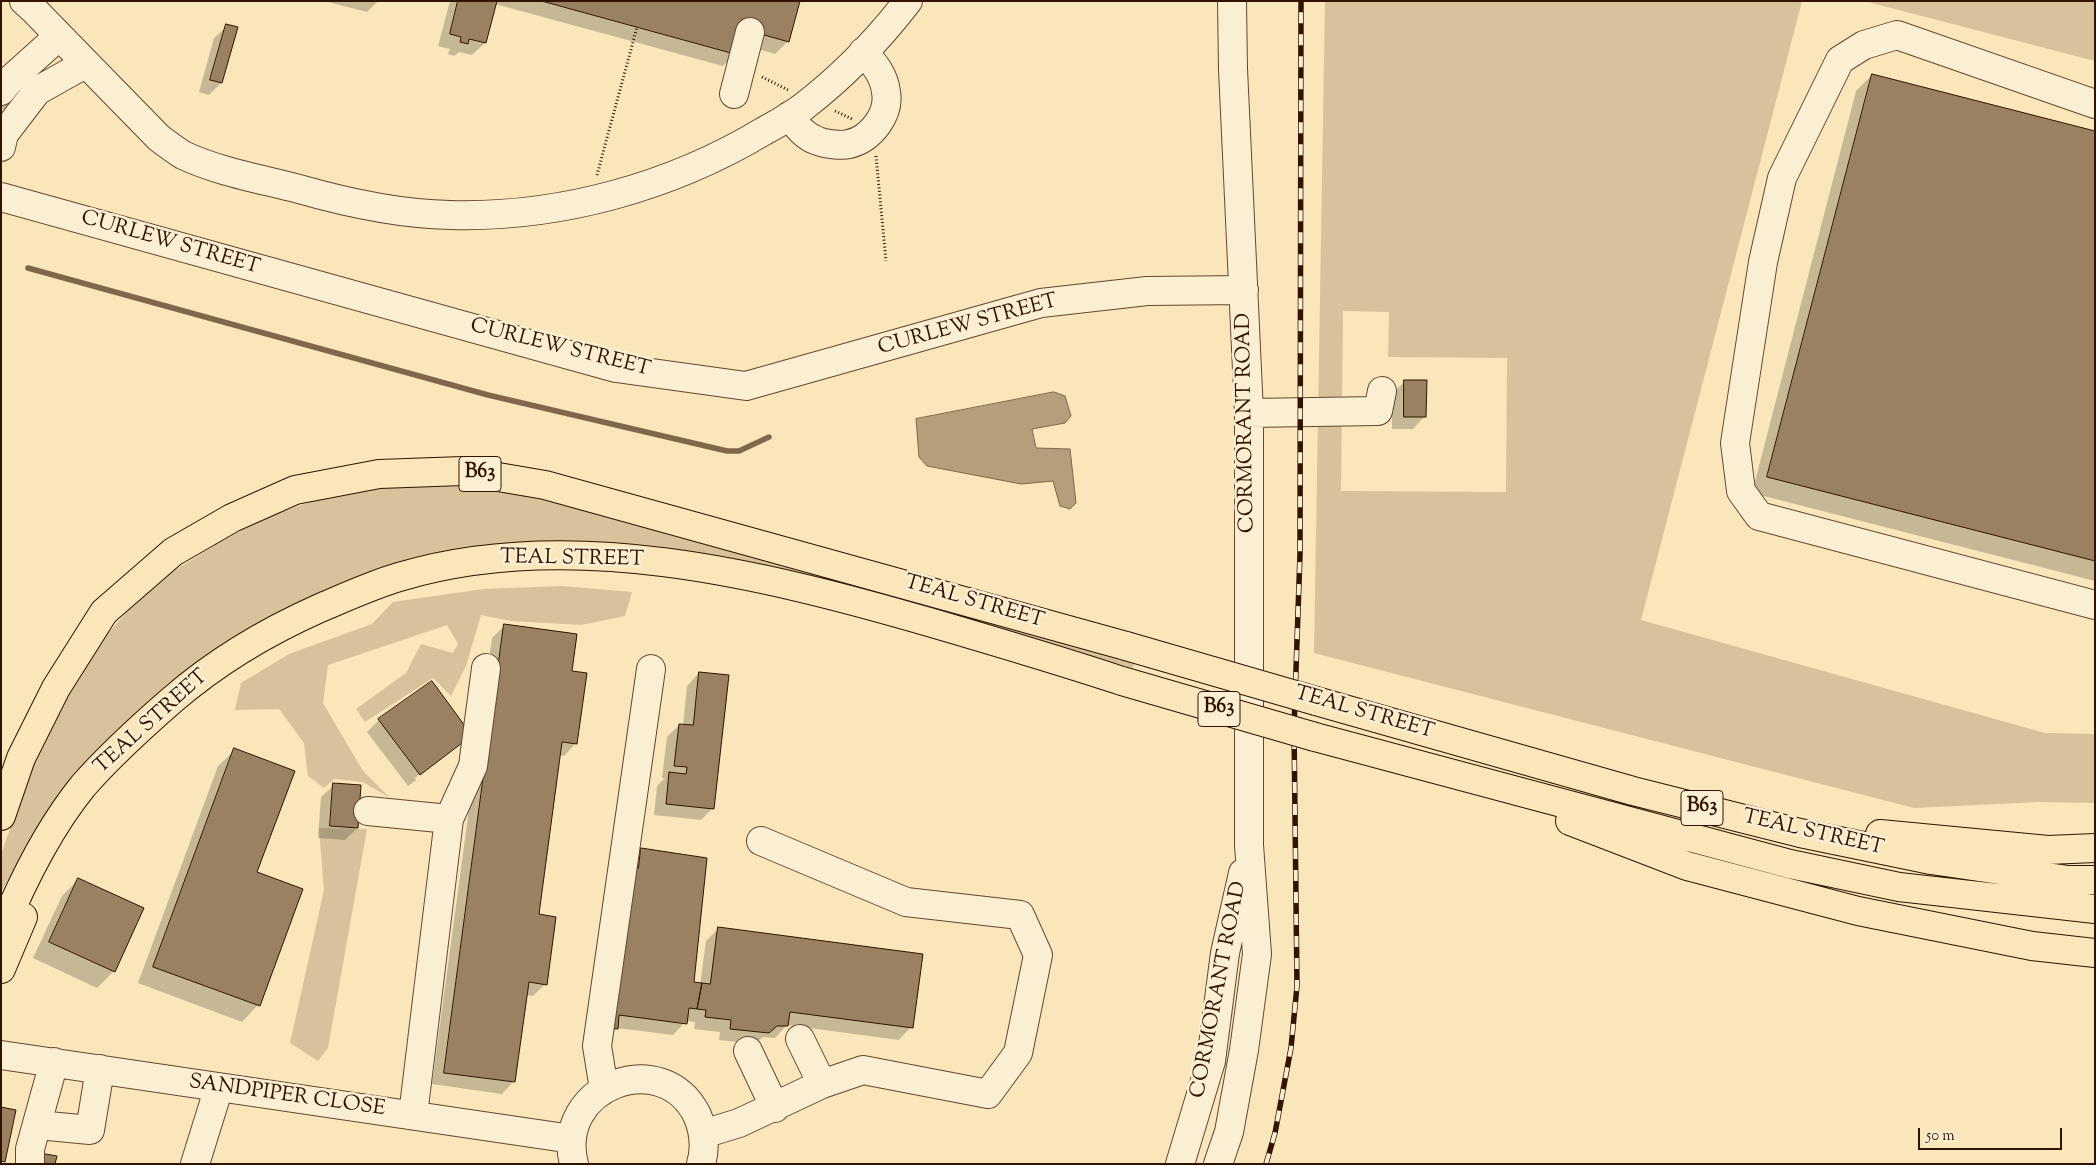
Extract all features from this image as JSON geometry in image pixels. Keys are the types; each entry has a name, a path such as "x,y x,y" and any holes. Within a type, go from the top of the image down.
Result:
{"main road":[{"name":"TEAL STREET","path":"1,816 21,758 56,688 104,612 173,552 232,518 294,490 379,474 463,471 546,485 1126,646 1633,791 1800,833 1931,860 2068,880 2095,880"},
{"name":"TEAL STREET","path":"1,933 39,851 83,787 142,726 204,673 273,630 362,590 400,577 483,559 563,556 675,564 752,576 836,595 1064,662 1122,682 1315,737 1790,864 1899,887 2095,909"},
{"path":"1445,772 1687,866 1858,911 2032,946 2095,953"},
{"path":"1633,791 1884,834 2048,850 2095,848"},
{"path":"1,969 9,947 51,857 63,816"}],"street":[{"path":"24,1 159,138 182,154 212,166 371,207 425,214 451,215 516,213 560,208 616,196 707,162 744,144 802,108 835,80 863,52 908,1"},
{"name":"CORMORANT ROAD","path":"1218,1164 1229,1132 1244,1050 1257,954 1249,845 1249,413 1232,1"},
{"path":"734,94 750,32"},
{"path":"2095,104 1897,35 1864,45 1840,60 1782,178 1762,262 1735,443 1741,492 1759,516 2095,604"},
{"path":"1,91 10,80 59,36"},
{"path":"789,116 803,133 818,142 848,145 864,137 884,117 886,92 877,67 863,52"},
{"path":"1,147 4,134 37,91 85,64"},
{"name":"CURLEW STREET","path":"1,197 616,368 746,386 1041,303 1147,291 1244,290"},
{"path":"1249,413 1378,411 1382,391"},
{"path":"413,1115 448,819 473,766 486,668"},
{"path":"604,1089 597,1046 652,669"},
{"path":"368,811 448,819"},
{"path":"703,1134 739,1123 775,1108 822,1084 863,1070 988,1094 1018,1053 1038,955 1020,915 906,902 761,841"},
{"name":"CORMORANT ROAD","path":"1180,1164 1210,1061 1225,953 1249,845"},
{"path":"800,1039 822,1084"},
{"path":"748,1051 775,1108"},
{"name":"SANDPIPER CLOSE","path":"1,1055 413,1115 573,1151 575,1124 582,1110 592,1098 604,1089 619,1082 634,1080 650,1081 666,1086 679,1094 690,1105 698,1119 703,1134 704,1151 701,1164"},
{"path":"30,1164 30,1149 54,1062"},
{"path":"38,1125 90,1130 100,1069"},
{"path":"195,1164 219,1087"}],"path":[{"path":"595,183 637,27"}],"shaded area":[{"path":"1325,1 1802,1 1641,620 2045,733 2095,734 2095,803 2038,802 1914,808 1314,653","holes":["1343,311 1389,312 1388,357 1507,358 1506,492 1341,491"]},
{"path":"1864,1 2095,1 2095,61"},
{"path":"1054,392 1065,396 1071,416 1065,423 1032,429 1036,448 1070,449 1076,503 1070,509 1060,506 1053,481 1021,484 927,466 919,457 916,419"},
{"path":"405,485 474,486 535,495 1135,660 1133,668 787,570 719,560 407,564 343,582 242,634 167,684 101,747 39,826 1,892 1,856 5,843 30,771 59,706 93,651 131,607 172,572 222,541 267,517 328,496"},
{"path":"562,586 632,592 625,616 581,625 511,621 481,615 466,666 451,696 433,678 365,722 356,709 406,673 421,644 453,653 458,644 447,625 328,665 323,703 363,771 390,798 363,782 334,779 324,788 308,776 304,743 279,709 235,710 241,683 289,654 372,624 393,602 483,589"},
{"path":"319,828 367,829 328,1048 318,1061 290,1043 324,890"}],"building":[{"path":"458,1 497,1 486,43 469,39 468,44 460,42 461,37 450,34"},
{"path":"542,1 800,1 789,42 743,29 736,54"},
{"path":"226,24 238,27 222,83 210,80"},
{"path":"1872,74 2095,131 2095,561 1767,477"},
{"path":"1404,380 1427,380 1426,417 1404,417"},
{"path":"504,624 577,634 572,671 587,673 577,744 562,742 539,914 556,917 547,985 529,982 515,1082 444,1073"},
{"path":"699,672 729,675 714,809 666,804 669,772 686,774 687,767 674,766 679,724 693,725"},
{"path":"432,681 465,726 462,743 420,775 378,719"},
{"path":"234,748 295,771 257,872 303,889 260,1006 153,967"},
{"path":"333,783 361,785 358,828 330,826"},
{"path":"641,848 707,858 694,982 702,983 697,1009 689,1008 687,1024 619,1015 618,1029 608,1028 630,867 638,868"},
{"path":"78,878 144,908 115,972 49,942"},
{"path":"718,927 923,954 913,1028 790,1012 788,1026 777,1026 769,1033 730,1029 731,1020 705,1017 706,1010 697,1009 702,983 710,984"},
{"path":"1,1107 16,1110 5,1162 1,1161"},
{"path":"34,1152 57,1156 55,1164 32,1164"}],"waterway":[{"path":"28,268 488,395 727,451 739,451 769,437"}],"railway":[{"path":"1266,1164 1275,1133 1291,1048 1297,986 1294,728 1300,554 1301,1"}]}
